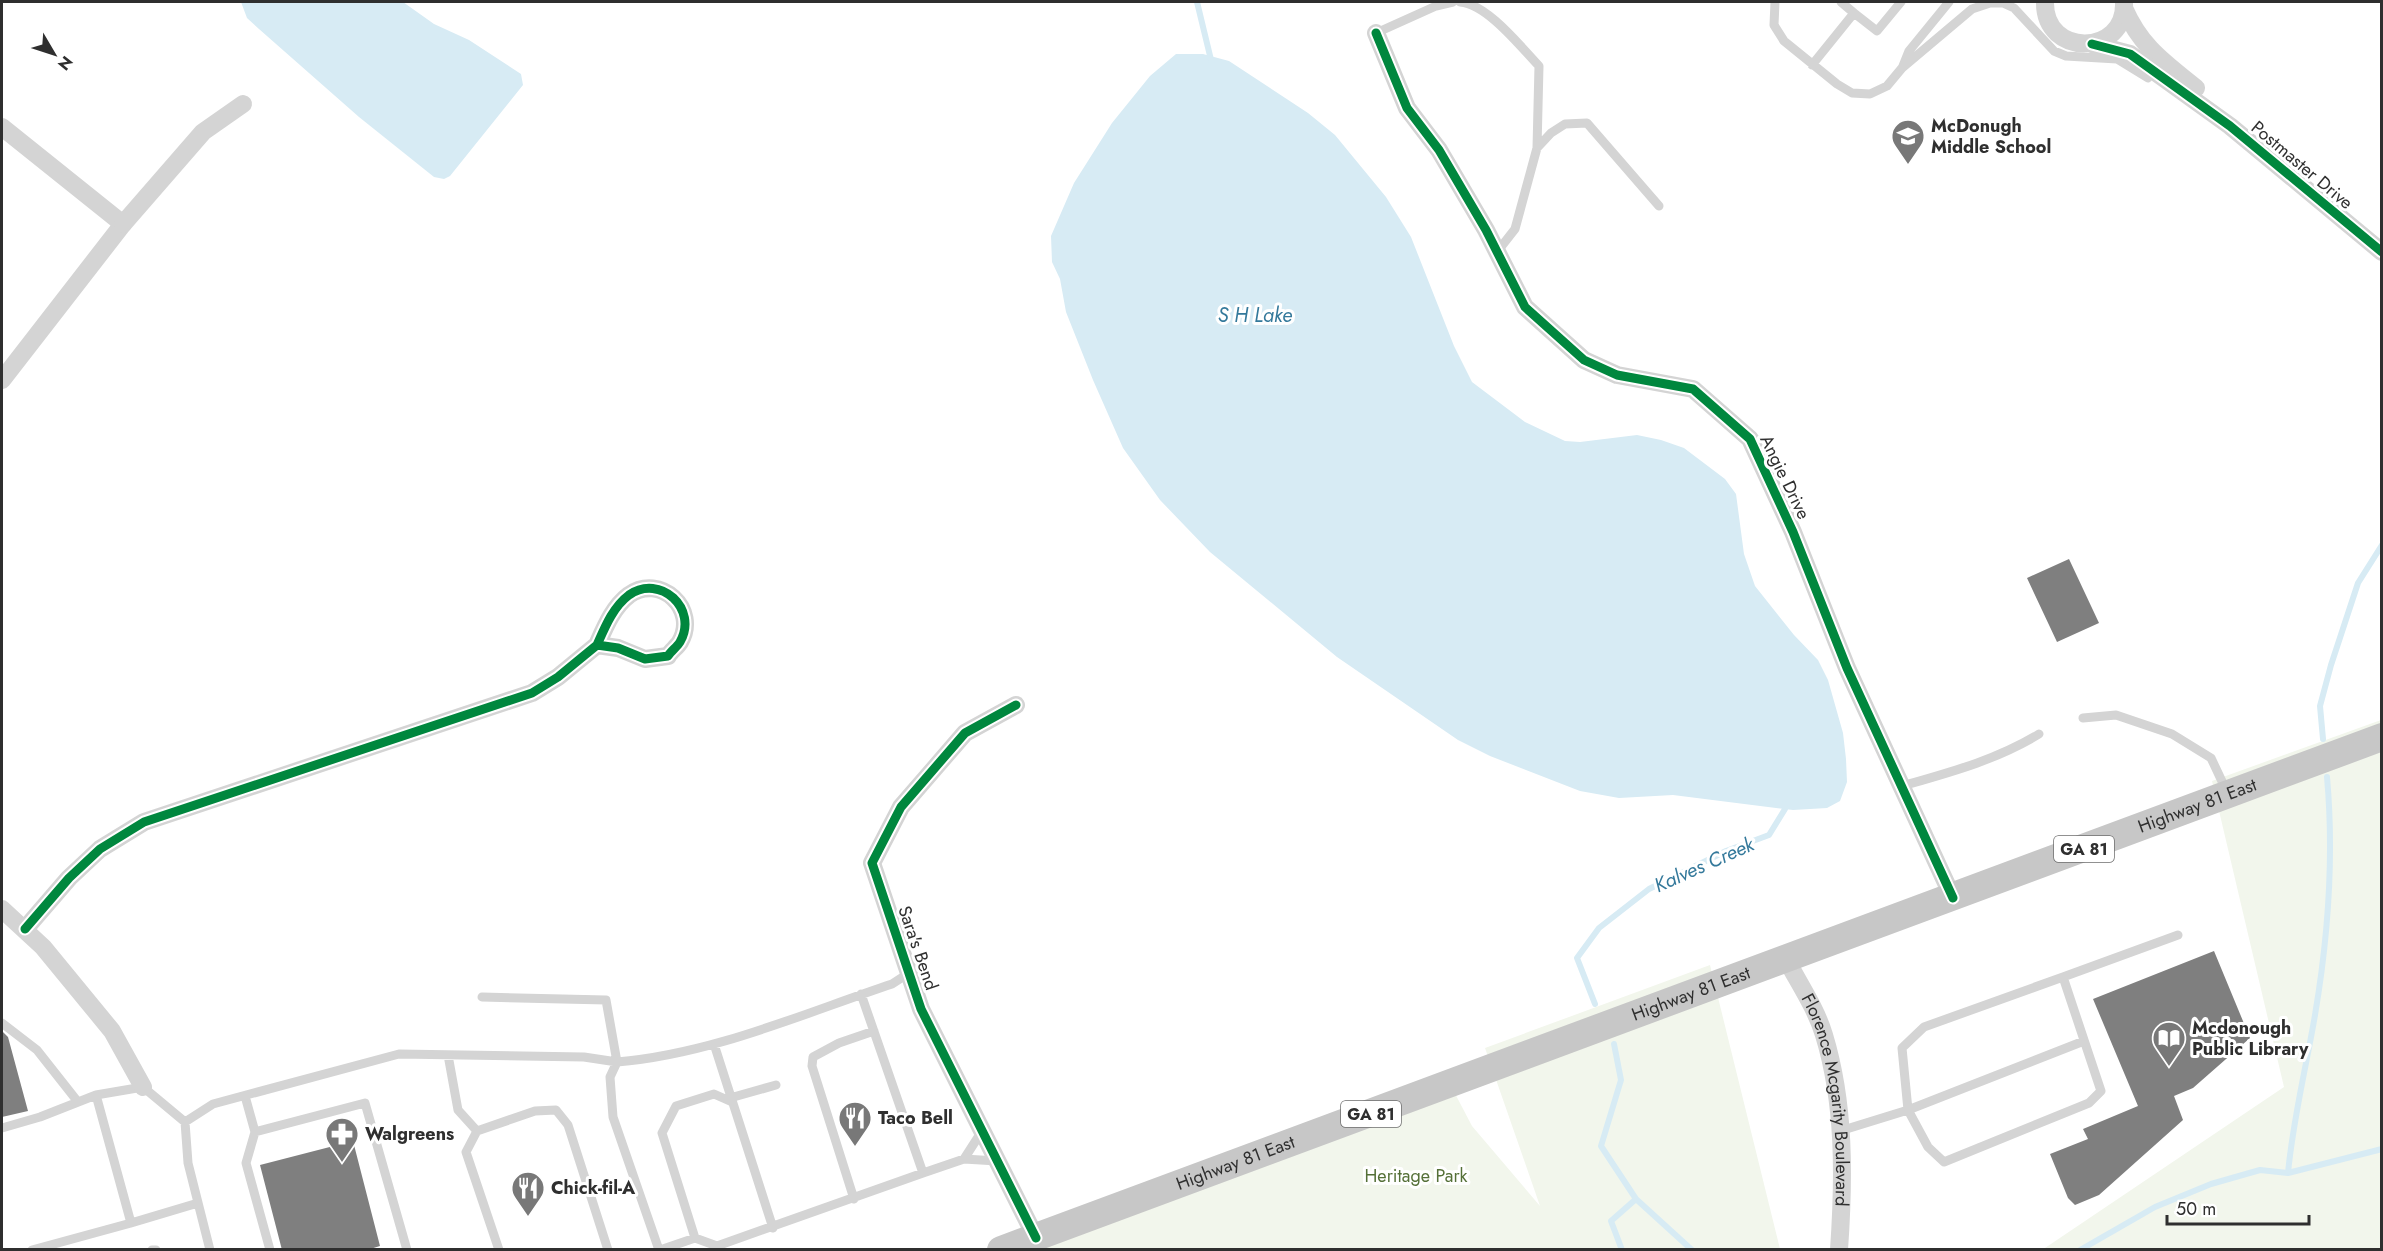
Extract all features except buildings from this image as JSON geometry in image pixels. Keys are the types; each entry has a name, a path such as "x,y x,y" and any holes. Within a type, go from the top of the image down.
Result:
{"main road":[{"name":"Highway 81 East","path":"1001,1250 2382,737"}],"street":[{"path":"2044,2 2049,23 2055,32 2072,42 2092,44 2130,54 2230,126"},
{"path":"2092,44 2102,40 2117,27 2124,5"},
{"path":"2124,5 2135,32 2151,52 2226,113 2230,126"},
{"name":"Angie Drive","path":"1376,33 1407,108 1439,150 1497,252 1525,307 1584,360 1617,375 1693,390 1750,438 1793,532 1847,668 1953,898"},
{"path":"2,380 123,224 203,132 243,104"},
{"name":"Postmaster Drive","path":"2230,126 2382,252"},
{"path":"2,127 123,224"},
{"path":"26,929 69,878 100,849 144,822 532,693 558,677 597,645 614,611 629,595 644,587 661,590 676,598 684,613 684,628 680,642 668,656 645,658 618,648 597,645"},
{"name":"Sara's Bend","path":"1016,705 965,733 901,807 872,863 921,1009 1036,1238"},
{"path":"2,909 26,929 112,1031 143,1087"},
{"name":"Florence Mcgarity Boulevard","path":"1785,957 1823,1033 1836,1085 1842,1210 1839,1250"}],"lane":[{"path":"1376,33 1436,6 1453,2"},
{"path":"1460,2 1472,2 1539,66 1537,148 1515,229 1497,252"},
{"path":"1775,2 1773,17 1779,33 1844,90 1870,94 1887,86 1902,68 1972,9 2003,3 2025,17 2054,51 2066,56 2117,59 2172,94 2193,101"},
{"path":"1841,2 1877,31 1901,2"},
{"path":"1902,68 1909,51 1949,2"},
{"path":"1812,64 1854,13"},
{"path":"1537,148 1551,133 1565,124 1587,123 1659,206"},
{"path":"2083,718 2116,715 2172,734 2211,758 2228,795"},
{"path":"1902,786 1974,766 2011,750 2039,734"},
{"path":"2063,977 2101,1091 2089,1103 1944,1162 1928,1147 1908,1110 1902,1048 1924,1027 2178,935"},
{"path":"185,1122 213,1104 399,1054 584,1057 617,1062 656,1059 714,1044 892,984 909,973"},
{"path":"861,994 923,1173"},
{"path":"482,998 606,1000 617,1062 610,1077 613,1117 660,1250 695,1238 717,1246 964,1159 997,1161"},
{"path":"2,1023 38,1050 78,1102"},
{"path":"854,1199 812,1066 813,1057 821,1051 874,1031"},
{"path":"1840,1131 1908,1110 2084,1041"},
{"path":"714,1044 773,1228"},
{"path":"448,1055 458,1110 477,1131"},
{"path":"695,1238 662,1133 676,1106 714,1094 731,1100 776,1084"},
{"path":"2,1128 40,1117 96,1095 143,1087 185,1122 188,1163 210,1250"},
{"path":"96,1095 131,1223"},
{"path":"245,1096 255,1132 246,1163 270,1250"},
{"path":"255,1132 365,1102 407,1250"},
{"path":"499,1250 466,1152 477,1131 536,1111 556,1110 568,1125 608,1250"},
{"path":"964,1159 982,1131"},
{"path":"32,1250 198,1203"}],"green space":[{"path":"2381,720 2381,1249 2042,1250 2284,1087 2212,781"},
{"name":"Heritage Park","path":"1710,965 1780,1249 1019,1250 1450,1084 1472,1126 1540,1206 1485,1048"}],"water":[{"path":"241,2 403,2 434,24 469,40 521,74 523,85 450,176 444,179 434,177 359,117 259,29 247,18"},
{"name":"S H Lake","path":"1176,54 1203,54 1229,61 1308,113 1335,135 1386,197 1411,237 1454,346 1472,382 1525,422 1565,441 1580,442 1637,435 1661,440 1684,448 1725,479 1736,494 1744,554 1755,586 1794,635 1818,660 1828,680 1843,733 1846,759 1847,782 1840,801 1827,808 1793,810 1673,795 1619,798 1580,791 1490,756 1458,740 1337,657 1210,552 1160,500 1123,448 1093,380 1066,312 1060,279 1052,262 1051,236 1074,183 1112,123 1150,76"}],"waterway":[{"name":"Kalves Creek","path":"1197,2 1212,64"},
{"path":"2323,739 2320,706 2331,665 2358,583 2382,545"},
{"path":"2288,1173 2296,1113 2320,986 2326,926 2330,866 2327,777"},
{"name":"Kalves Creek","path":"1595,1004 1577,958 1599,928 1649,889 1726,851 1769,835 1785,809 1784,804"},
{"name":"Kalves Creek","path":"1614,1044 1621,1080 1601,1146 1636,1199 1692,1250"},
{"path":"2080,1250 2155,1207 2211,1184 2260,1170 2288,1173 2382,1149"},
{"name":"Kalves Creek","path":"1622,1250 1611,1221 1636,1199"}],"cycle path":[{"path":"1376,33 1407,108 1439,150 1486,230 1525,307 1584,360 1617,375 1693,389 1750,439 1793,532 1847,668 1953,898"},
{"path":"2092,44 2130,54 2230,126 2382,252"},
{"path":"25,929 69,878 100,849 144,822 532,693 558,677 597,645 618,648 645,659 668,656 680,642 685,630 680,607 664,592 653,588 641,589 629,595 618,605 597,645"},
{"path":"1016,705 965,733 901,807 872,863 921,1009 1036,1238"}],"place":[{"name":"McDonugh Middle School","path":"1908,165"},
{"name":"Mcdonough Public Library","path":"2169,1067"},
{"name":"Taco Bell","path":"855,1147"},
{"name":"Walgreens","path":"342,1163"},
{"name":"Chick-fil-A","path":"528,1217"}]}
